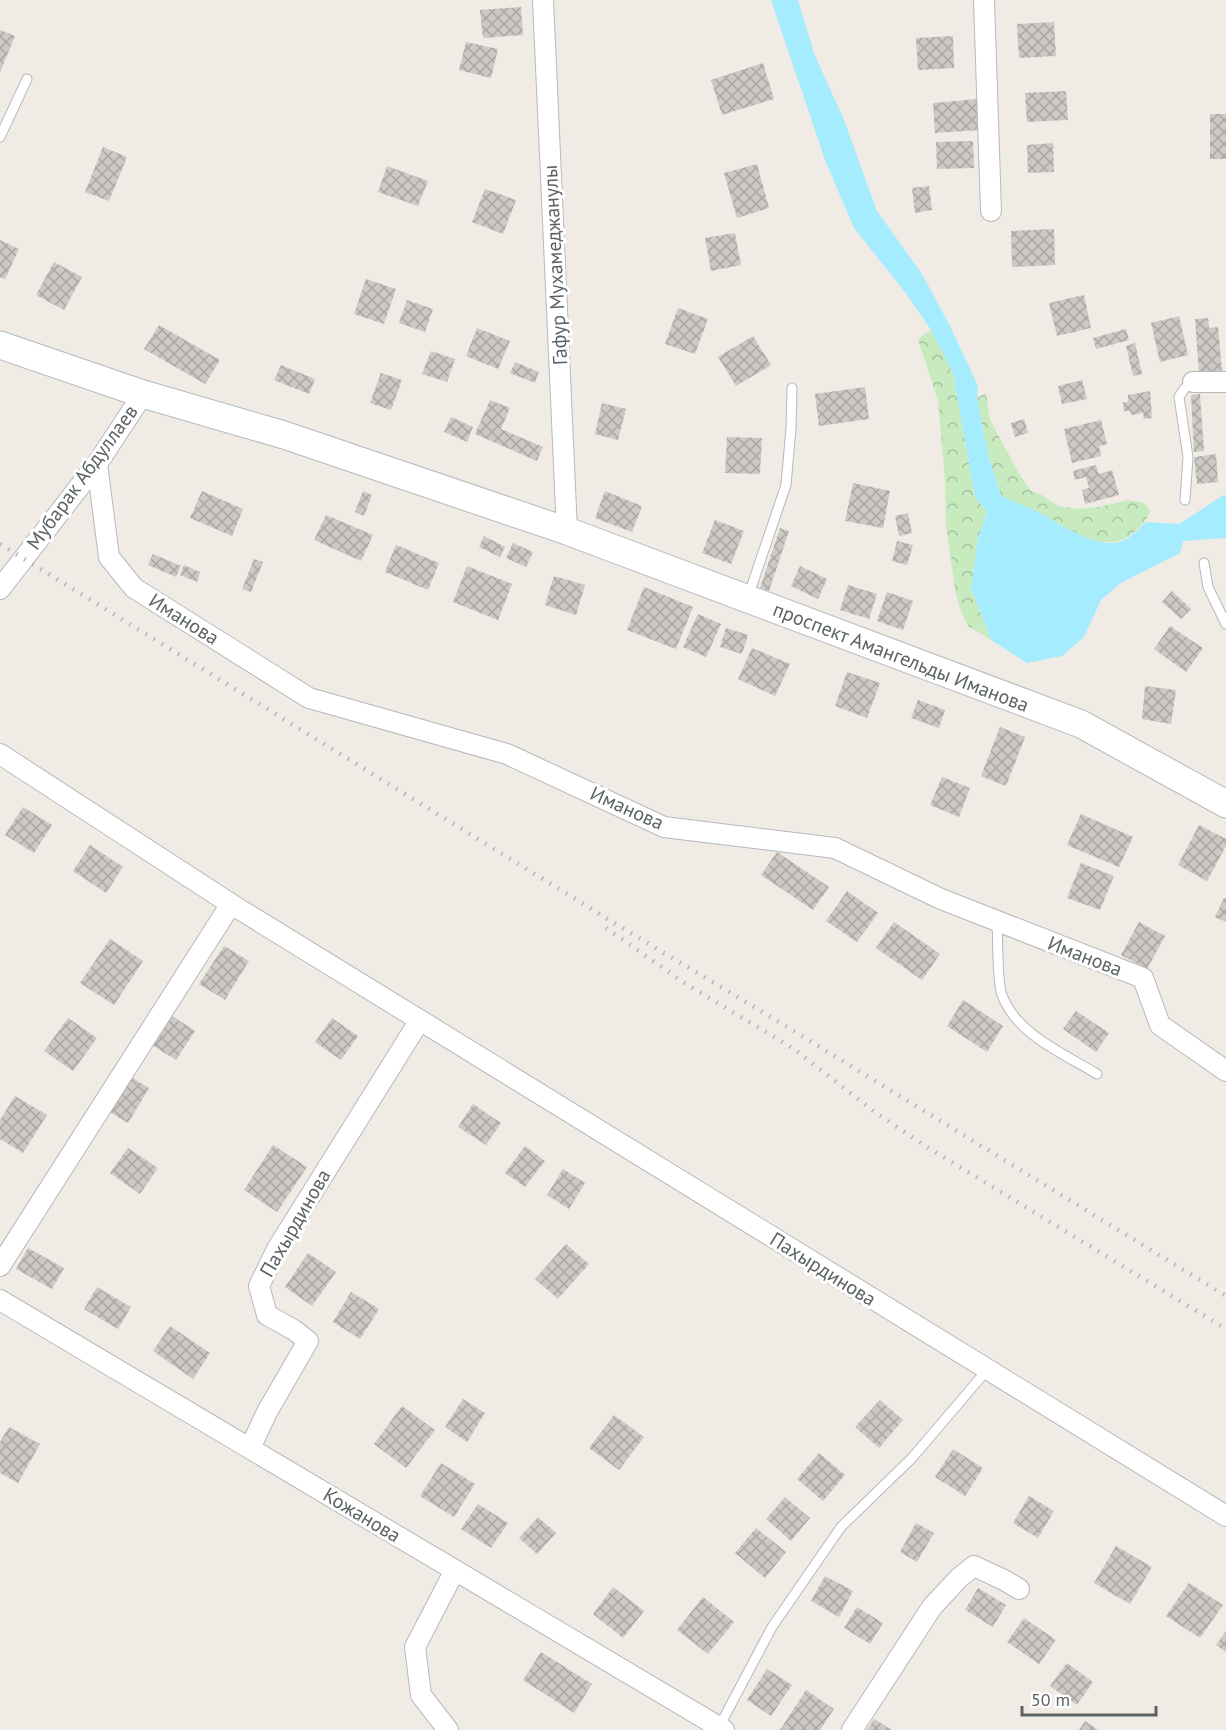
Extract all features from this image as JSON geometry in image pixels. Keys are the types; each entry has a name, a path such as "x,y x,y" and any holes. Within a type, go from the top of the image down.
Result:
{"main road":[{"path":"0,345 143,394 284,435 567,531"},
{"name":"проспект Амангельды Иманова","path":"567,531 1081,724 1226,804"}],"street":[{"name":"Гафур Мухамеджанулы","path":"543,0 567,531"},
{"path":"984,0 991,211"},
{"path":"1193,382 1226,382"},
{"name":"Мубарак Абдуллаев","path":"0,589 97,464 143,394"},
{"name":"Иманова","path":"97,464 109,557 134,588 309,698 507,754 664,827 835,848 941,899 1143,978 1160,1024 1226,1071"},
{"name":"Пахырдинова","path":"0,754 231,904 1226,1516"},
{"path":"0,1266 231,904"},
{"name":"Пахырдинова","path":"250,1449 267,1412 308,1341 267,1315 259,1286 277,1249 420,1020"},
{"name":"Кожанова","path":"0,1300 722,1728"},
{"path":"852,1730 932,1608 959,1578 974,1566 1019,1590"},
{"path":"448,1730 422,1695 415,1647 455,1570"}],"lane":[{"path":"0,137 27,79"},
{"path":"1185,500 1188,457 1179,397 1184,389 1193,382"},
{"path":"748,599 786,485 792,388"},
{"path":"1204,563 1208,587 1226,624"},
{"path":"997,921 1001,994 1013,1014 1027,1030 1096,1074"},
{"path":"722,1728 772,1627 841,1527 912,1458 987,1370"}],"green space":[{"path":"931,330 953,373 975,497 987,512 978,538 971,588 991,640 968,626 960,609 955,589 946,524 945,480 938,401 918,339"},
{"path":"986,393 990,420 1031,491 1042,495 1058,506 1078,509 1128,500 1144,503 1150,511 1143,524 1122,540 1099,541 1076,533 1001,495 988,454 977,398"}],"water":[{"path":"771,0 798,0 814,53 844,120 877,211 922,274 978,386 977,398 988,454 1001,495 1078,534 1114,543 1130,537 1146,522 1179,524 1226,495 1226,538 1183,541 1180,553 1121,583 1101,600 1084,637 1062,656 1027,663 991,640 971,588 978,538 987,512 975,497 953,373 931,330 905,292 854,228 825,160"}],"building":[{"path":"521,7 523,35 483,38 480,10"},
{"path":"1054,22 1056,56 1019,58 1017,24"},
{"path":"0,30 15,36 0,72"},
{"path":"953,36 954,68 918,70 916,38"},
{"path":"466,42 498,49 491,78 459,70"},
{"path":"763,63 774,99 722,115 711,80"},
{"path":"1066,91 1068,120 1027,122 1025,93"},
{"path":"978,99 980,130 935,133 933,103"},
{"path":"1210,114 1226,114 1226,159 1210,159"},
{"path":"973,141 974,168 937,169 936,142"},
{"path":"1053,143 1054,172 1028,173 1027,145"},
{"path":"103,147 127,157 109,201 85,192"},
{"path":"757,164 769,208 737,218 724,173"},
{"path":"387,166 428,181 418,206 378,192"},
{"path":"929,186 932,210 915,213 912,188"},
{"path":"485,189 516,200 503,234 472,222"},
{"path":"1054,229 1055,265 1012,267 1011,231"},
{"path":"735,233 741,265 711,271 705,238"},
{"path":"0,240 19,249 5,279 0,277"},
{"path":"54,262 82,277 64,310 36,295"},
{"path":"366,279 396,289 384,324 354,314"},
{"path":"1084,295 1091,328 1057,336 1049,303"},
{"path":"407,300 433,309 425,332 399,323"},
{"path":"678,308 708,319 695,354 665,344"},
{"path":"1179,316 1188,355 1160,362 1151,323"},
{"path":"1208,318 1209,328 1218,327 1222,371 1199,373 1195,319"},
{"path":"159,325 220,360 205,384 144,349"},
{"path":"477,328 510,341 498,369 466,356"},
{"path":"1126,329 1129,340 1096,349 1093,338"},
{"path":"753,336 771,365 736,386 718,357"},
{"path":"1135,343 1142,374 1133,376 1126,346"},
{"path":"431,351 455,359 447,382 422,374"},
{"path":"515,362 539,372 535,383 510,373"},
{"path":"281,365 315,379 309,394 274,380"},
{"path":"381,373 402,380 391,410 370,403"},
{"path":"1082,380 1087,399 1062,404 1058,386"},
{"path":"865,387 869,419 819,426 815,394"},
{"path":"1150,391 1152,418 1144,419 1143,413 1131,415 1130,411 1124,411 1123,402 1128,402 1128,395"},
{"path":"1200,394 1204,451 1194,452 1191,395"},
{"path":"490,400 510,408 501,429 543,447 537,461 475,434"},
{"path":"602,403 626,409 618,440 595,434"},
{"path":"451,417 473,427 467,442 444,432"},
{"path":"1024,419 1028,433 1015,437 1011,423"},
{"path":"1101,420 1107,444 1099,446 1101,456 1072,463 1064,429"},
{"path":"727,437 762,438 760,474 725,473"},
{"path":"1216,454 1218,482 1197,484 1194,457"},
{"path":"1096,465 1099,474 1112,470 1119,495 1085,504 1082,490 1089,488 1086,477 1075,480 1073,471"},
{"path":"853,483 890,491 883,528 845,521"},
{"path":"202,491 243,509 232,536 190,518"},
{"path":"363,491 372,495 364,516 355,512"},
{"path":"605,491 642,506 632,532 595,518"},
{"path":"908,513 912,533 899,536 895,516"},
{"path":"326,515 373,535 361,561 314,540"},
{"path":"715,520 744,531 731,564 702,553"},
{"path":"780,528 789,531 769,591 760,588"},
{"path":"484,536 505,547 500,557 479,547"},
{"path":"897,541 913,545 907,565 892,561"},
{"path":"513,543 533,552 526,567 506,558"},
{"path":"396,545 439,563 428,590 385,572"},
{"path":"153,554 181,566 176,577 148,565"},
{"path":"254,559 263,562 251,592 242,589"},
{"path":"184,565 200,572 197,582 180,575"},
{"path":"467,566 512,584 498,620 453,602"},
{"path":"800,566 827,579 818,599 791,586"},
{"path":"554,576 585,585 576,615 545,605"},
{"path":"848,585 877,594 869,619 840,610"},
{"path":"644,587 693,607 676,649 627,630"},
{"path":"1172,591 1191,609 1181,619 1162,602"},
{"path":"887,592 913,601 903,630 877,621"},
{"path":"698,614 721,624 706,657 683,647"},
{"path":"1170,626 1203,648 1186,672 1154,649"},
{"path":"726,628 748,635 742,654 720,647"},
{"path":"752,648 790,664 775,696 738,679"},
{"path":"847,672 880,683 867,718 835,706"},
{"path":"1145,686 1176,690 1171,724 1142,719"},
{"path":"918,700 945,710 939,728 911,718"},
{"path":"1000,727 1025,737 1006,786 981,776"},
{"path":"942,777 970,788 959,817 930,805"},
{"path":"23,807 52,825 34,853 5,835"},
{"path":"1081,814 1133,837 1119,867 1067,845"},
{"path":"1199,825 1226,839 1226,846 1207,881 1178,865"},
{"path":"90,845 123,867 106,893 73,871"},
{"path":"777,852 829,887 813,910 761,875"},
{"path":"1081,863 1114,876 1100,910 1067,898"},
{"path":"847,891 878,913 857,942 826,921"},
{"path":"1224,898 1226,899 1226,922 1215,917"},
{"path":"894,922 940,954 922,980 876,948"},
{"path":"1139,922 1165,936 1147,969 1121,955"},
{"path":"110,939 143,961 114,1005 80,983"},
{"path":"224,946 249,961 225,1000 199,984"},
{"path":"963,1000 1003,1026 987,1052 947,1026"},
{"path":"1076,1011 1109,1033 1096,1052 1063,1029"},
{"path":"171,1015 195,1031 176,1060 152,1045"},
{"path":"68,1018 97,1038 73,1071 44,1051"},
{"path":"332,1018 358,1036 341,1060 315,1042"},
{"path":"131,1077 149,1088 128,1123 110,1112"},
{"path":"15,1096 47,1115 23,1153 0,1139 0,1120"},
{"path":"473,1104 501,1123 486,1145 458,1127"},
{"path":"273,1145 307,1167 277,1212 244,1190"},
{"path":"525,1146 545,1161 525,1187 505,1173"},
{"path":"128,1148 158,1168 140,1194 110,1173"},
{"path":"563,1169 585,1183 569,1209 547,1195"},
{"path":"566,1244 589,1264 558,1299 535,1279"},
{"path":"28,1248 64,1268 52,1289 16,1269"},
{"path":"308,1253 336,1272 312,1306 285,1287"},
{"path":"97,1287 131,1307 118,1329 84,1309"},
{"path":"351,1292 379,1309 360,1339 333,1322"},
{"path":"170,1326 210,1353 193,1379 153,1351"},
{"path":"463,1399 485,1413 467,1442 445,1427"},
{"path":"880,1400 903,1420 879,1448 855,1427"},
{"path":"402,1406 435,1430 406,1468 374,1444"},
{"path":"614,1415 644,1437 619,1470 589,1448"},
{"path":"9,1427 40,1444 18,1483 0,1473 0,1442"},
{"path":"953,1449 983,1468 965,1496 935,1477"},
{"path":"819,1453 845,1475 823,1501 797,1479"},
{"path":"441,1463 475,1484 454,1517 420,1496"},
{"path":"1029,1496 1054,1511 1038,1538 1013,1523"},
{"path":"785,1497 810,1518 791,1541 766,1519"},
{"path":"478,1504 508,1523 491,1548 461,1529"},
{"path":"538,1517 556,1533 537,1554 519,1538"},
{"path":"916,1523 934,1533 917,1562 900,1552"},
{"path":"756,1528 786,1552 765,1578 735,1553"},
{"path":"1116,1546 1152,1567 1130,1604 1094,1583"},
{"path":"825,1576 853,1591 839,1617 811,1601"},
{"path":"1189,1583 1223,1605 1200,1638 1166,1616"},
{"path":"613,1587 644,1611 623,1638 593,1614"},
{"path":"978,1588 1006,1605 993,1627 965,1610"},
{"path":"703,1597 734,1622 708,1654 677,1630"},
{"path":"857,1607 883,1623 870,1644 844,1628"},
{"path":"1024,1618 1056,1640 1039,1664 1007,1642"},
{"path":"1226,1631 1226,1652 1216,1645"},
{"path":"541,1652 592,1684 574,1713 523,1680"},
{"path":"1067,1663 1093,1682 1077,1705 1050,1686"},
{"path":"767,1669 792,1685 771,1716 747,1700"},
{"path":"806,1690 834,1709 820,1730 780,1730"},
{"path":"874,1719 892,1730 867,1730"},
{"path":"1085,1721 1098,1730 1079,1730"}],"railway":[{"path":"0,544 619,926 1226,1296"},
{"path":"606,928 686,984 794,1049 876,1113 927,1147 1226,1329"}]}
